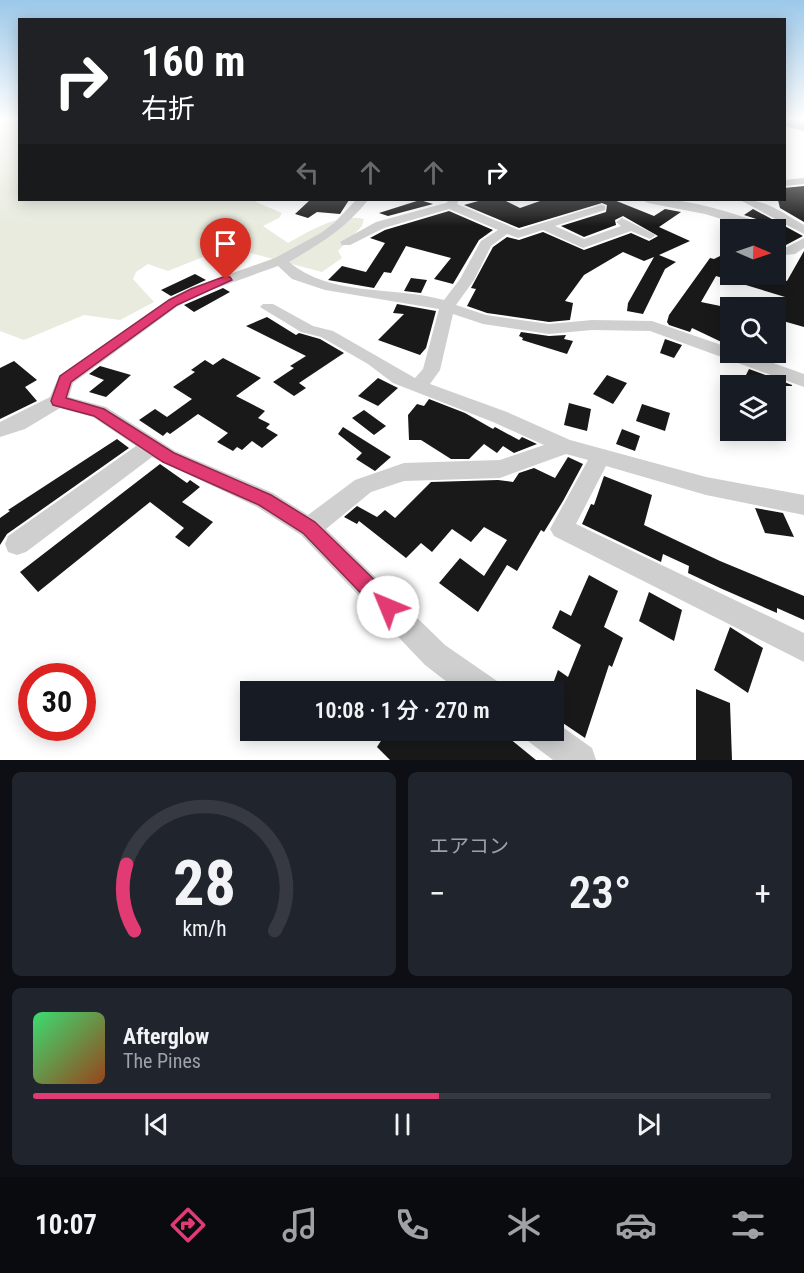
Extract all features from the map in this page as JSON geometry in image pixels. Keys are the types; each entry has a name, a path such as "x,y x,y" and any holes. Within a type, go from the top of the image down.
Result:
{"street":[{"path":"786,183 804,181"},
{"path":"0,430 18,424 58,401 64,380 173,303 195,291 280,261 338,226 361,201"},
{"path":"653,201 735,219"},
{"path":"748,201 768,209 804,231"},
{"path":"346,242 380,225 452,202 505,230 518,234 601,207"},
{"path":"542,225 583,244 627,224 650,235"},
{"path":"419,386 430,369 447,307 467,280 486,244 505,230"},
{"path":"786,234 804,240"},
{"path":"786,251 804,240"},
{"path":"280,261 297,276 330,287 437,303 483,319 549,329 592,325 652,326 804,381"},
{"path":"268,307 307,329 327,334 375,360 399,379 500,417 565,446 706,486 804,505"},
{"path":"58,401 99,412 168,457 265,500 309,528 435,655 471,681"},
{"path":"309,528 363,486 404,472 500,468 565,446"},
{"path":"17,544 152,447"},
{"path":"600,457 561,529 804,648"}],"shaded area":[{"path":"0,154 18,154 18,201 257,201 282,213 279,218 263,226 288,243 334,221 364,219 362,226 338,251 342,258 322,272 228,247 168,271 148,264 136,272 133,279 154,302 120,320 84,315 24,340 0,331"}],"building":[{"path":"804,186 804,222 780,208 778,201 786,201 786,188"},
{"path":"309,201 348,201 340,214 317,212 308,218 295,214"},
{"path":"417,201 433,204 388,216 379,213"},
{"path":"478,201 506,201 520,208 540,201 616,201 654,216 665,209 681,212 659,227 690,241 659,255 676,262 665,269 643,314 627,311 628,303 654,257 644,261 623,252 584,275 565,301 573,303 570,320 549,322 487,313 467,306 476,289 471,288 493,247 507,237 519,240 543,232 584,250 631,233 649,241 658,236 623,216 615,220 616,225 584,237 561,226 606,212 607,205 602,203 519,228 464,205"},
{"path":"753,209 772,219 756,219 744,215"},
{"path":"449,211 493,230 479,240 453,284 434,279 451,258 406,246 391,273 384,272 374,288 328,280 342,266 366,272 385,243 370,238 385,230"},
{"path":"786,227 803,236 786,245"},
{"path":"804,251 804,327 786,322 785,297 746,285 786,285 786,281"},
{"path":"228,252 242,263 222,270 207,259"},
{"path":"720,256 720,277 716,276 701,302 720,306 720,341 692,328 690,332 669,325 667,322 669,315 710,258"},
{"path":"195,274 206,280 171,296 161,290"},
{"path":"411,278 427,280 421,293 404,291"},
{"path":"223,288 230,292 194,312 184,305"},
{"path":"397,304 436,311 426,348 420,355 378,340 404,314 393,313"},
{"path":"267,317 296,335 299,333 320,339 344,353 299,383 306,388 294,396 273,382 294,368 290,366 306,356 246,326"},
{"path":"521,332 549,336 566,335 564,339 573,341 567,354 522,340 523,338 519,336"},
{"path":"665,339 682,345 674,358 660,353"},
{"path":"223,358 261,378 236,396 265,411 258,418 270,424 266,428 278,435 262,448 252,441 242,450 237,447 233,451 217,442 228,433 198,414 170,434 167,432 163,436 139,420 155,409 167,417 192,399 173,387 195,372 191,370 205,360 213,365"},
{"path":"14,361 37,380 25,387 37,401 0,419 0,368"},
{"path":"100,366 131,375 106,397 89,392 104,380 89,374"},
{"path":"749,369 765,375 746,375"},
{"path":"607,375 627,383 613,404 593,394"},
{"path":"378,378 398,388 378,406 358,396"},
{"path":"429,399 465,413 519,440 522,437 537,444 514,453 503,446 497,453 484,444 469,459 451,459 421,440 409,440 408,415 417,404 424,406"},
{"path":"569,403 591,409 587,431 564,425"},
{"path":"642,404 670,413 665,431 636,421"},
{"path":"364,410 386,426 374,435 352,418"},
{"path":"343,427 391,457 375,471 356,459 362,453 338,434"},
{"path":"622,429 640,436 635,451 616,444"},
{"path":"117,439 129,448 7,534 0,545 0,518 10,511 8,510"},
{"path":"568,457 583,464 563,501 544,532 541,530 517,571 507,565 478,612 439,583 460,558 484,576 507,540 484,527 471,542 452,529 432,552 421,543 406,558 359,521 357,524 344,517 357,506 377,517 385,510 395,518 431,482 498,480 513,482 519,473 534,468 555,478"},
{"path":"160,464 187,483 190,480 200,487 182,502 213,522 189,547 175,537 184,528 150,502 38,592 20,572"},
{"path":"604,476 652,495 644,525 720,561 804,596 804,620 777,608 777,613 720,588 688,573 689,566 663,554 661,562 582,524 591,504 594,505"},
{"path":"755,508 783,513 794,537 765,533"},
{"path":"589,575 618,591 604,627 623,638 612,667 609,665 585,738 564,724 564,681 554,681 558,670 568,677 581,645 552,628 560,610 571,616"},
{"path":"649,592 682,610 674,641 639,621"},
{"path":"730,627 763,648 748,693 714,670"},
{"path":"696,689 730,703 732,760 696,760"},
{"path":"381,741 513,741 536,760 390,760 377,747"}],"route":[{"path":"226,280 195,291 145,321 64,380 58,401 99,412 168,457 265,500 309,528 388,607"}]}
